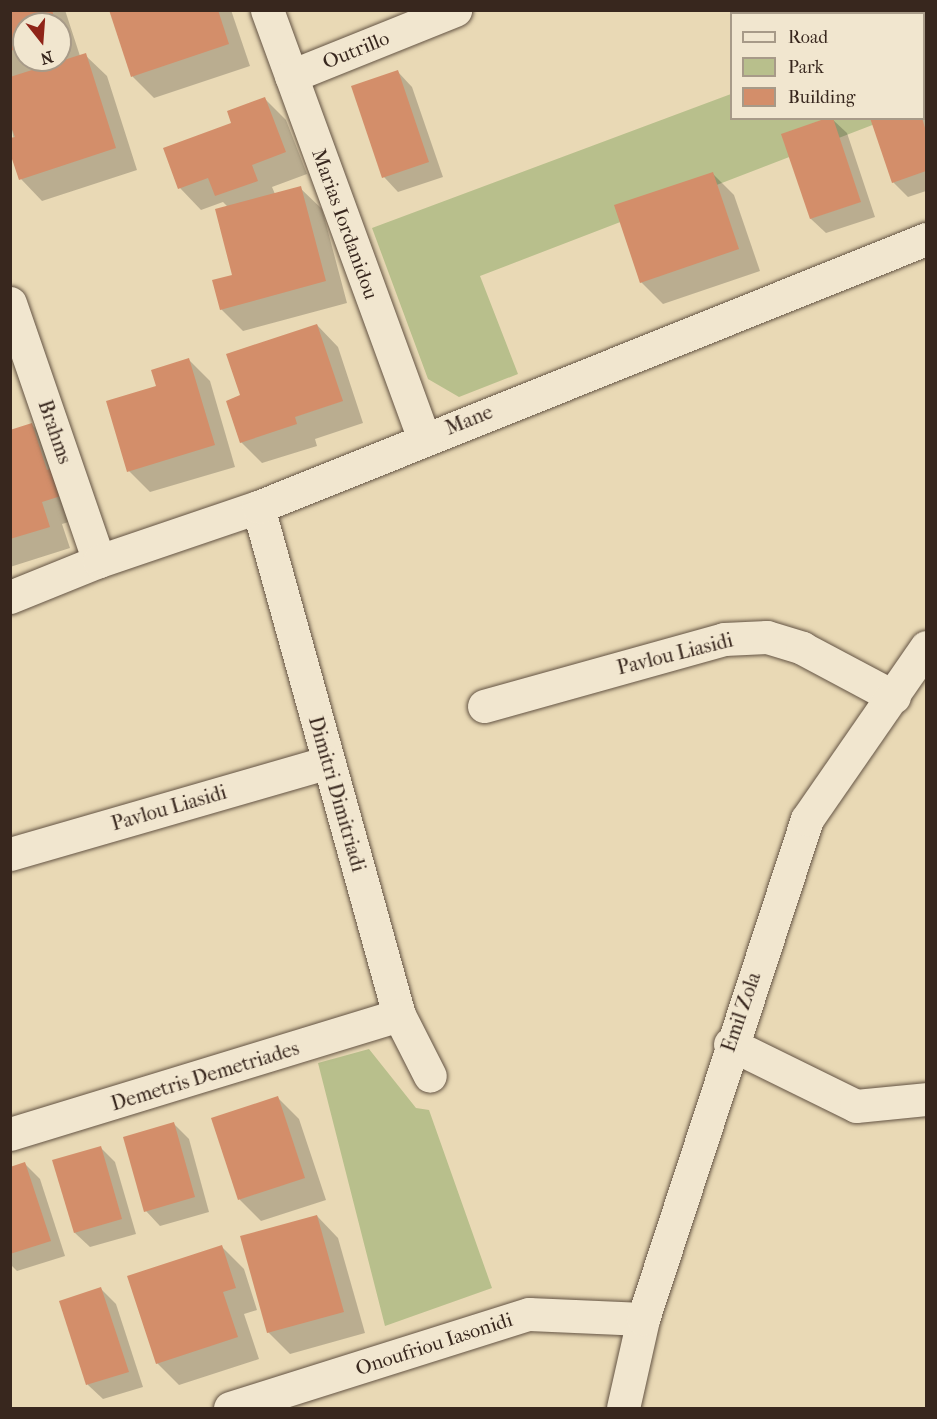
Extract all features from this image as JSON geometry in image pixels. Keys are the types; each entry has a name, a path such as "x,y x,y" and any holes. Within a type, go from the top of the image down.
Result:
{"street":[{"name":"Marias Iordanidou","path":"267,10 424,438"},
{"name":"Outrillo","path":"291,76 454,10"},
{"name":"Mane","path":"10,597 99,561 258,507 424,438 927,239"},
{"name":"Brahms","path":"10,303 99,561"},
{"name":"Dimitri Dimitriadi","path":"258,507 399,1014 430,1076"},
{"name":"Pavlou Liasidi","path":"484,706 724,639 767,636 802,648 894,697"},
{"name":"Emil Zola","path":"623,1408 643,1319 730,1044 807,819 927,647"},
{"name":"Pavlou Liasidi","path":"10,854 328,762"},
{"name":"Demetris Demetriades","path":"10,1134 399,1014"},
{"path":"730,1044 856,1106 927,1099"},
{"name":"Onoufriou Iasonidi","path":"230,1408 529,1314 643,1319"}],"green space":[{"path":"926,21 925,104 925,22"},
{"path":"730,94 730,120 885,120 480,276 518,374 459,397 428,379 372,228"},
{"path":"369,1049 416,1108 429,1110 492,1288 385,1326 318,1063"}],"building":[{"path":"10,10 52,10 53,12 12,12 12,50 10,51"},
{"path":"109,10 218,10 229,44 131,77"},
{"path":"86,53 116,148 19,180 10,153 10,138 15,137 10,124 10,77 26,72 72,72 72,57"},
{"path":"398,70 429,162 382,178 351,86"},
{"path":"265,97 286,152 252,165 258,181 215,196 208,178 178,189 163,148 231,123 227,111"},
{"path":"821,120 834,120 861,202 810,219 781,134"},
{"path":"871,120 923,120 926,131 926,171 892,183"},
{"path":"713,172 739,249 640,283 614,205"},
{"path":"301,186 326,281 220,310 212,280 232,275 215,209"},
{"path":"317,324 343,401 295,417 297,424 240,443 226,401 240,395 226,354"},
{"path":"189,358 215,445 127,472 106,401 156,386 151,370"},
{"path":"32,423 47,470 56,467 64,495 42,502 50,527 10,539 10,430"},
{"path":"278,1096 305,1178 238,1200 211,1118"},
{"path":"174,1122 195,1197 144,1212 123,1137"},
{"path":"101,1146 122,1219 74,1233 52,1160"},
{"path":"25,1162 51,1241 10,1254 10,1167"},
{"path":"317,1215 344,1312 267,1333 240,1236"},
{"path":"222,1245 236,1288 223,1292 238,1337 156,1364 127,1276"},
{"path":"101,1287 129,1372 86,1385 59,1301"}]}
